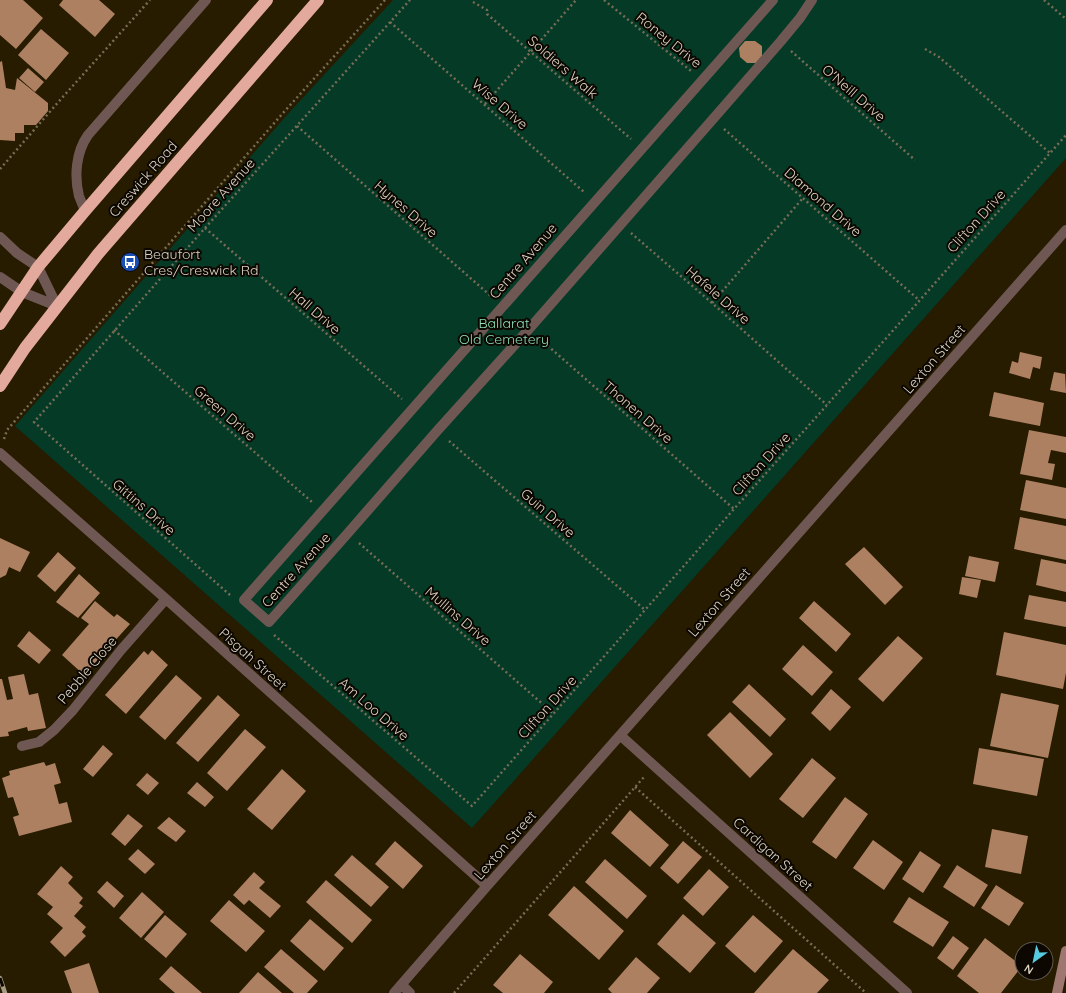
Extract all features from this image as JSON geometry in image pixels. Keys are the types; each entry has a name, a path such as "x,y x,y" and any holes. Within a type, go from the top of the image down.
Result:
{"highway":[{"name":"Creswick Road","path":"0,324 38,267 267,0"},
{"name":"Creswick Road","path":"0,386 25,348 103,248 318,0"}],"main road":[{"path":"1057,993 1066,951"}],"street":[{"path":"85,211 79,196 77,183 78,159 80,149 84,141 206,0"},
{"name":"Centre Avenue","path":"773,0 244,600 269,622 713,120 800,18 812,0"},
{"name":"Lexton Street","path":"394,993 1066,230"},
{"path":"0,237 17,253 38,267 57,306"},
{"path":"0,277 22,292 57,306"},
{"name":"Pisgah Street","path":"1,449 166,599 487,886"},
{"name":"Pebble Close","path":"22,746 39,742 54,730 73,710 121,650 166,599"},
{"name":"Cardigan Street","path":"621,736 907,993"},
{"path":"402,985 410,993"}],"path":[{"path":"0,170 61,99 150,0"},
{"path":"1,449 7,430 283,113 385,0"},
{"name":"Moore Avenue","path":"34,422 114,330 410,0"},
{"path":"485,104 576,0"},
{"name":"Roney Drive","path":"604,0 703,80"},
{"path":"1044,0 1066,19"},
{"name":"Soldiers Walk","path":"473,2 487,10 487,14 642,149"},
{"name":"Wise Drive","path":"390,22 595,202"},
{"name":"O'Neill Drive","path":"780,41 915,160"},
{"path":"925,49 939,57 1050,154"},
{"name":"Diamond Drive","path":"713,120 919,300"},
{"name":"Hynes Drive","path":"297,126 502,306"},
{"name":"Clifton Drive","path":"472,806 1066,135"},
{"path":"712,303 803,198"},
{"name":"Hafele Drive","path":"620,224 827,405"},
{"name":"Hall Drive","path":"205,228 413,408"},
{"name":"Thonen Drive","path":"529,329 734,509"},
{"name":"Green Drive","path":"114,330 323,511"},
{"name":"Gittins Drive","path":"34,422 231,597 244,600"},
{"name":"Guin Drive","path":"437,431 645,610"},
{"name":"Mullins Drive","path":"348,533 554,714"},
{"name":"Am Loo Drive","path":"269,622 273,634 472,806"},
{"path":"454,993 654,766"},
{"path":"636,787 866,993"}],"green space":[{"name":"Ballarat Old Cemetery","path":"393,0 1066,0 1066,158 472,828 15,426 286,116"}],"building":[{"path":"0,0 23,0 43,18 16,49 0,35"},
{"path":"63,0 99,0 115,14 95,37 59,5"},
{"path":"41,29 69,53 46,80 18,55"},
{"path":"745,41 755,41 762,46 762,56 756,63 747,63 740,57 739,48"},
{"path":"2,61 6,88 15,90 17,78 48,103 48,111 36,125 24,125 24,133 15,133 15,141 0,140 0,62"},
{"path":"28,68 44,82 35,92 19,78"},
{"path":"1020,352 1042,357 1040,369 1033,367 1030,379 1009,373 1012,361 1018,363"},
{"path":"1065,371 1066,393 1050,390 1054,372 1065,374"},
{"path":"994,392 1044,403 1040,426 989,416"},
{"path":"1029,430 1066,437 1066,453 1051,450 1048,463 1055,464 1052,480 1020,474"},
{"path":"1026,480 1066,488 1066,519 1020,510"},
{"path":"1020,517 1066,526 1066,560 1014,549"},
{"path":"0,538 30,552 20,572 9,567 6,575 0,578"},
{"path":"864,547 903,587 885,605 845,564"},
{"path":"58,552 76,568 55,592 37,576"},
{"path":"969,556 999,562 995,582 965,576"},
{"path":"1041,559 1066,564 1066,592 1036,585"},
{"path":"79,574 100,593 78,618 56,602"},
{"path":"962,577 981,580 977,598 959,594"},
{"path":"1029,595 1066,602 1066,627 1024,619"},
{"path":"95,601 114,617 117,614 130,624 84,675 62,655 89,624 81,618"},
{"path":"814,601 851,634 836,652 799,618"},
{"path":"29,631 51,650 39,664 17,646"},
{"path":"1004,632 1066,645 1066,673 1063,689 996,675"},
{"path":"898,636 923,658 883,702 858,679"},
{"path":"803,645 833,672 812,696 782,669"},
{"path":"152,650 168,665 126,714 105,695 144,651 148,655"},
{"path":"24,674 29,695 38,693 46,728 28,731 27,727 8,732 9,736 0,737 0,679 2,679 7,700 13,699 8,677"},
{"path":"176,675 202,698 165,740 139,717"},
{"path":"749,684 786,719 770,737 732,702"},
{"path":"831,689 851,707 830,731 811,713"},
{"path":"1001,693 1059,705 1048,758 990,746"},
{"path":"218,695 240,715 198,762 176,743"},
{"path":"730,712 773,754 750,778 707,735"},
{"path":"245,729 266,747 227,791 207,773"},
{"path":"103,745 113,754 93,777 83,769"},
{"path":"979,748 1044,759 1037,796 973,784"},
{"path":"812,758 836,778 803,818 779,799"},
{"path":"44,762 46,766 55,763 61,783 54,785 59,804 67,802 72,822 19,836 13,817 19,815 13,797 8,798 2,778 10,775 9,771"},
{"path":"282,769 306,791 272,830 247,809"},
{"path":"147,773 159,783 148,795 136,785"},
{"path":"197,782 214,797 205,807 187,793"},
{"path":"845,797 868,814 836,859 812,842"},
{"path":"630,810 669,845 650,867 611,833"},
{"path":"128,814 143,826 125,846 111,834"},
{"path":"169,817 186,831 176,842 157,828"},
{"path":"992,829 1028,836 1021,874 985,867"},
{"path":"873,840 903,862 884,890 853,868"},
{"path":"395,841 423,866 403,889 375,864"},
{"path":"683,841 702,857 678,884 660,868"},
{"path":"138,849 155,864 145,874 128,859"},
{"path":"920,851 941,865 923,893 902,879"},
{"path":"352,855 389,887 371,907 334,875"},
{"path":"605,859 647,896 627,919 585,882"},
{"path":"957,865 988,885 974,907 943,887"},
{"path":"61,866 73,877 68,883 83,898 79,903 83,906 74,916 86,927 82,932 86,936 65,957 50,942 63,928 47,914 53,907 37,894"},
{"path":"709,869 729,887 703,916 683,898"},
{"path":"254,872 265,882 259,888 281,906 270,918 249,900 244,905 233,895"},
{"path":"326,880 372,920 352,943 306,902"},
{"path":"107,881 124,896 114,908 97,892"},
{"path":"996,885 1024,903 1009,926 981,908"},
{"path":"574,886 624,931 599,960 548,915"},
{"path":"142,892 164,912 141,938 119,918"},
{"path":"909,897 949,922 933,947 893,922"},
{"path":"229,900 265,931 246,952 210,921"},
{"path":"683,914 716,943 690,973 657,944"},
{"path":"165,915 187,934 166,958 144,939"},
{"path":"753,915 783,941 755,973 725,946"},
{"path":"310,919 344,948 324,971 290,941"},
{"path":"953,936 969,948 953,970 937,958"},
{"path":"985,938 1014,960 1014,976 1001,993 979,993 957,976"},
{"path":"281,949 318,981 307,993 294,993 264,967"},
{"path":"793,949 829,980 817,993 754,993"},
{"path":"520,954 553,982 544,993 503,993 493,985"},
{"path":"636,957 660,978 647,993 612,993 608,989"},
{"path":"89,963 99,993 72,993 64,971"},
{"path":"171,966 202,993 175,993 159,979"},
{"path":"258,972 282,993 239,993"}],"railway":[{"path":"0,978 5,993"}],"place":[{"name":"Beaufort Cres/Creswick Rd","path":"130,262"}]}
